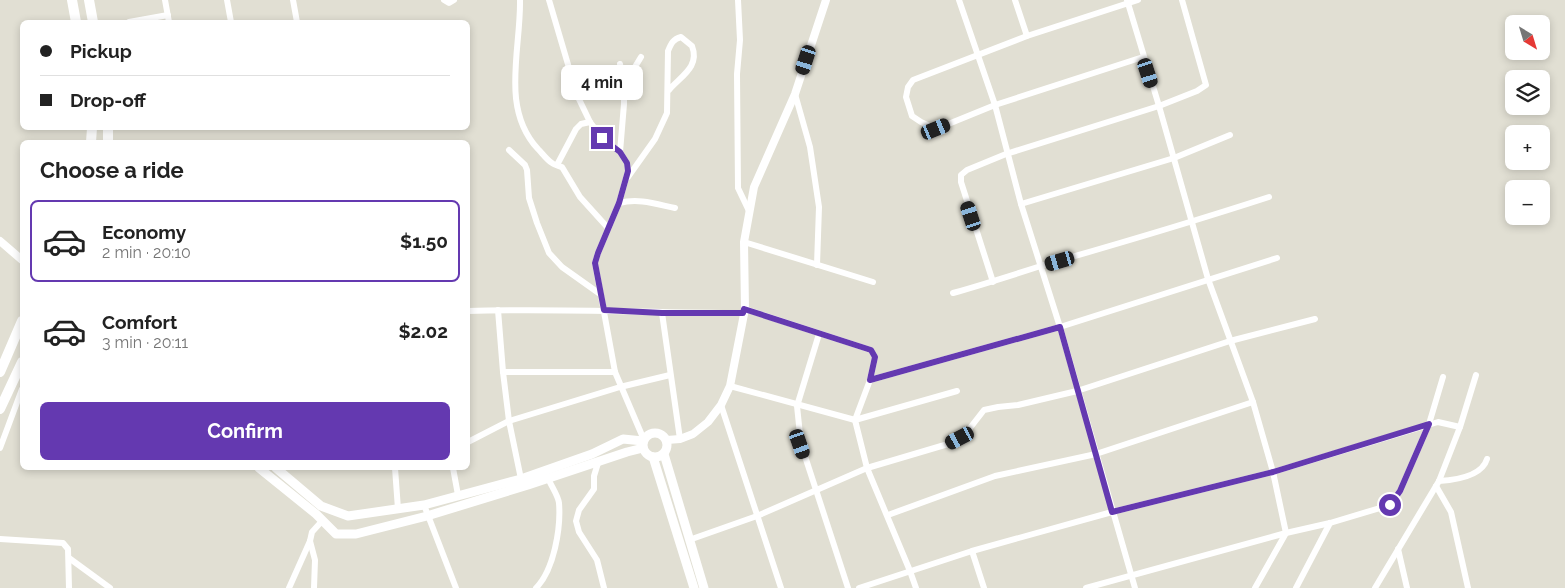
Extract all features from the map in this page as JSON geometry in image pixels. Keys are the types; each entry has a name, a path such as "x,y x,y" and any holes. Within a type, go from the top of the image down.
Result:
{"highway":[{"path":"76,20 73,1 89,0 93,20"},
{"path":"0,372 20,326"},
{"path":"0,410 20,366"}],"main road":[{"path":"261,470 316,514 336,534 356,534 427,516 598,463 644,443 650,434 654,432 662,434 667,440 667,448 664,454 704,588"},
{"path":"279,471 321,506 332,512 348,516 424,504 521,479 592,454 623,439 644,443"},
{"path":"644,443 648,455 654,457 664,454"},
{"path":"654,457 694,588"}],"street":[{"path":"156,20 169,19 165,0"},
{"path":"227,0 232,20"},
{"path":"293,0 297,20"},
{"path":"444,0 449,3 454,0"},
{"path":"520,0 521,19 516,49 515,98 522,126 530,140 552,164 562,167 580,197 608,228"},
{"path":"549,0 577,95 590,122 602,138 620,152 627,163 628,171 619,203 595,263 615,372 644,443"},
{"path":"738,0 740,40 738,74 738,188 749,211"},
{"path":"667,440 694,434 708,422 721,405 730,386 744,311 744,242 754,187 795,94 826,0"},
{"path":"959,0 995,105 1006,154 1060,327 1135,588"},
{"path":"1015,0 1027,36"},
{"path":"1138,0 1027,36 913,80 908,87 906,97 912,116 936,129 995,105 1143,57"},
{"path":"993,282 961,182 961,175 968,170 1006,154 1159,106 1197,91 1206,85 1182,0"},
{"path":"1127,2 1159,106 1208,279 1253,402 1273,472 1286,533 1255,588"},
{"path":"623,184 662,126 667,113 669,90 668,51 676,38 681,37 692,46 694,59 692,66 669,90"},
{"path":"624,85 641,57"},
{"path":"620,64 624,85 624,104 620,152"},
{"path":"795,94 810,147 819,206 817,265"},
{"path":"557,164 576,129 581,124 590,122"},
{"path":"1021,204 1174,158 1230,135"},
{"path":"509,150 525,165 527,170 529,198 549,253 562,268 600,294"},
{"path":"953,293 1191,222 1269,196"},
{"path":"619,203 631,200 643,201 676,208"},
{"path":"0,241 20,257"},
{"path":"744,242 873,282"},
{"path":"870,380 1060,327 1277,258"},
{"path":"498,310 509,421 521,479"},
{"path":"470,311 604,310 662,313 744,311 871,350 875,357 870,380 855,420 867,468 888,515 916,588"},
{"path":"662,313 680,438"},
{"path":"689,540 757,516 867,468 948,444 965,433 984,410 1018,405 1077,391 1230,341 1315,319"},
{"path":"819,334 797,406 800,444 848,588"},
{"path":"503,372 615,372"},
{"path":"470,441 509,421 620,387 670,375"},
{"path":"1375,588 1438,484 1460,426 1476,375"},
{"path":"1086,588 1286,533 1330,523 1390,505 1400,491 1429,424 1443,377"},
{"path":"730,386 797,406 855,420 956,391"},
{"path":"0,448 20,394"},
{"path":"888,515 995,476 1096,454 1253,402"},
{"path":"721,405 781,588"},
{"path":"859,588 972,551 1112,512 1273,472 1429,424 1438,422 1460,426"},
{"path":"1438,484 1478,471 1485,465 1487,459"},
{"path":"598,463 594,476 594,489 579,510 576,521 579,532 597,560 604,588"},
{"path":"395,470 398,509"},
{"path":"453,470 458,495"},
{"path":"536,588 544,578 553,559 558,525 559,501 548,478"},
{"path":"1438,484 1450,512 1468,588"},
{"path":"424,504 456,588"},
{"path":"288,588 312,532 322,521"},
{"path":"1296,588 1330,523"},
{"path":"0,539 63,543 68,549 70,588"},
{"path":"310,540 315,560 314,588"},
{"path":"1398,549 1407,588"},
{"path":"972,551 984,588"},
{"path":"69,558 110,588"}],"route":[{"path":"602,138 620,152 627,163 628,171 619,203 595,263 604,310 662,313 743,313 744,309 871,350 875,357 870,380 1060,327 1112,512 1273,472 1392,437 1429,424 1400,491 1390,505"}]}
